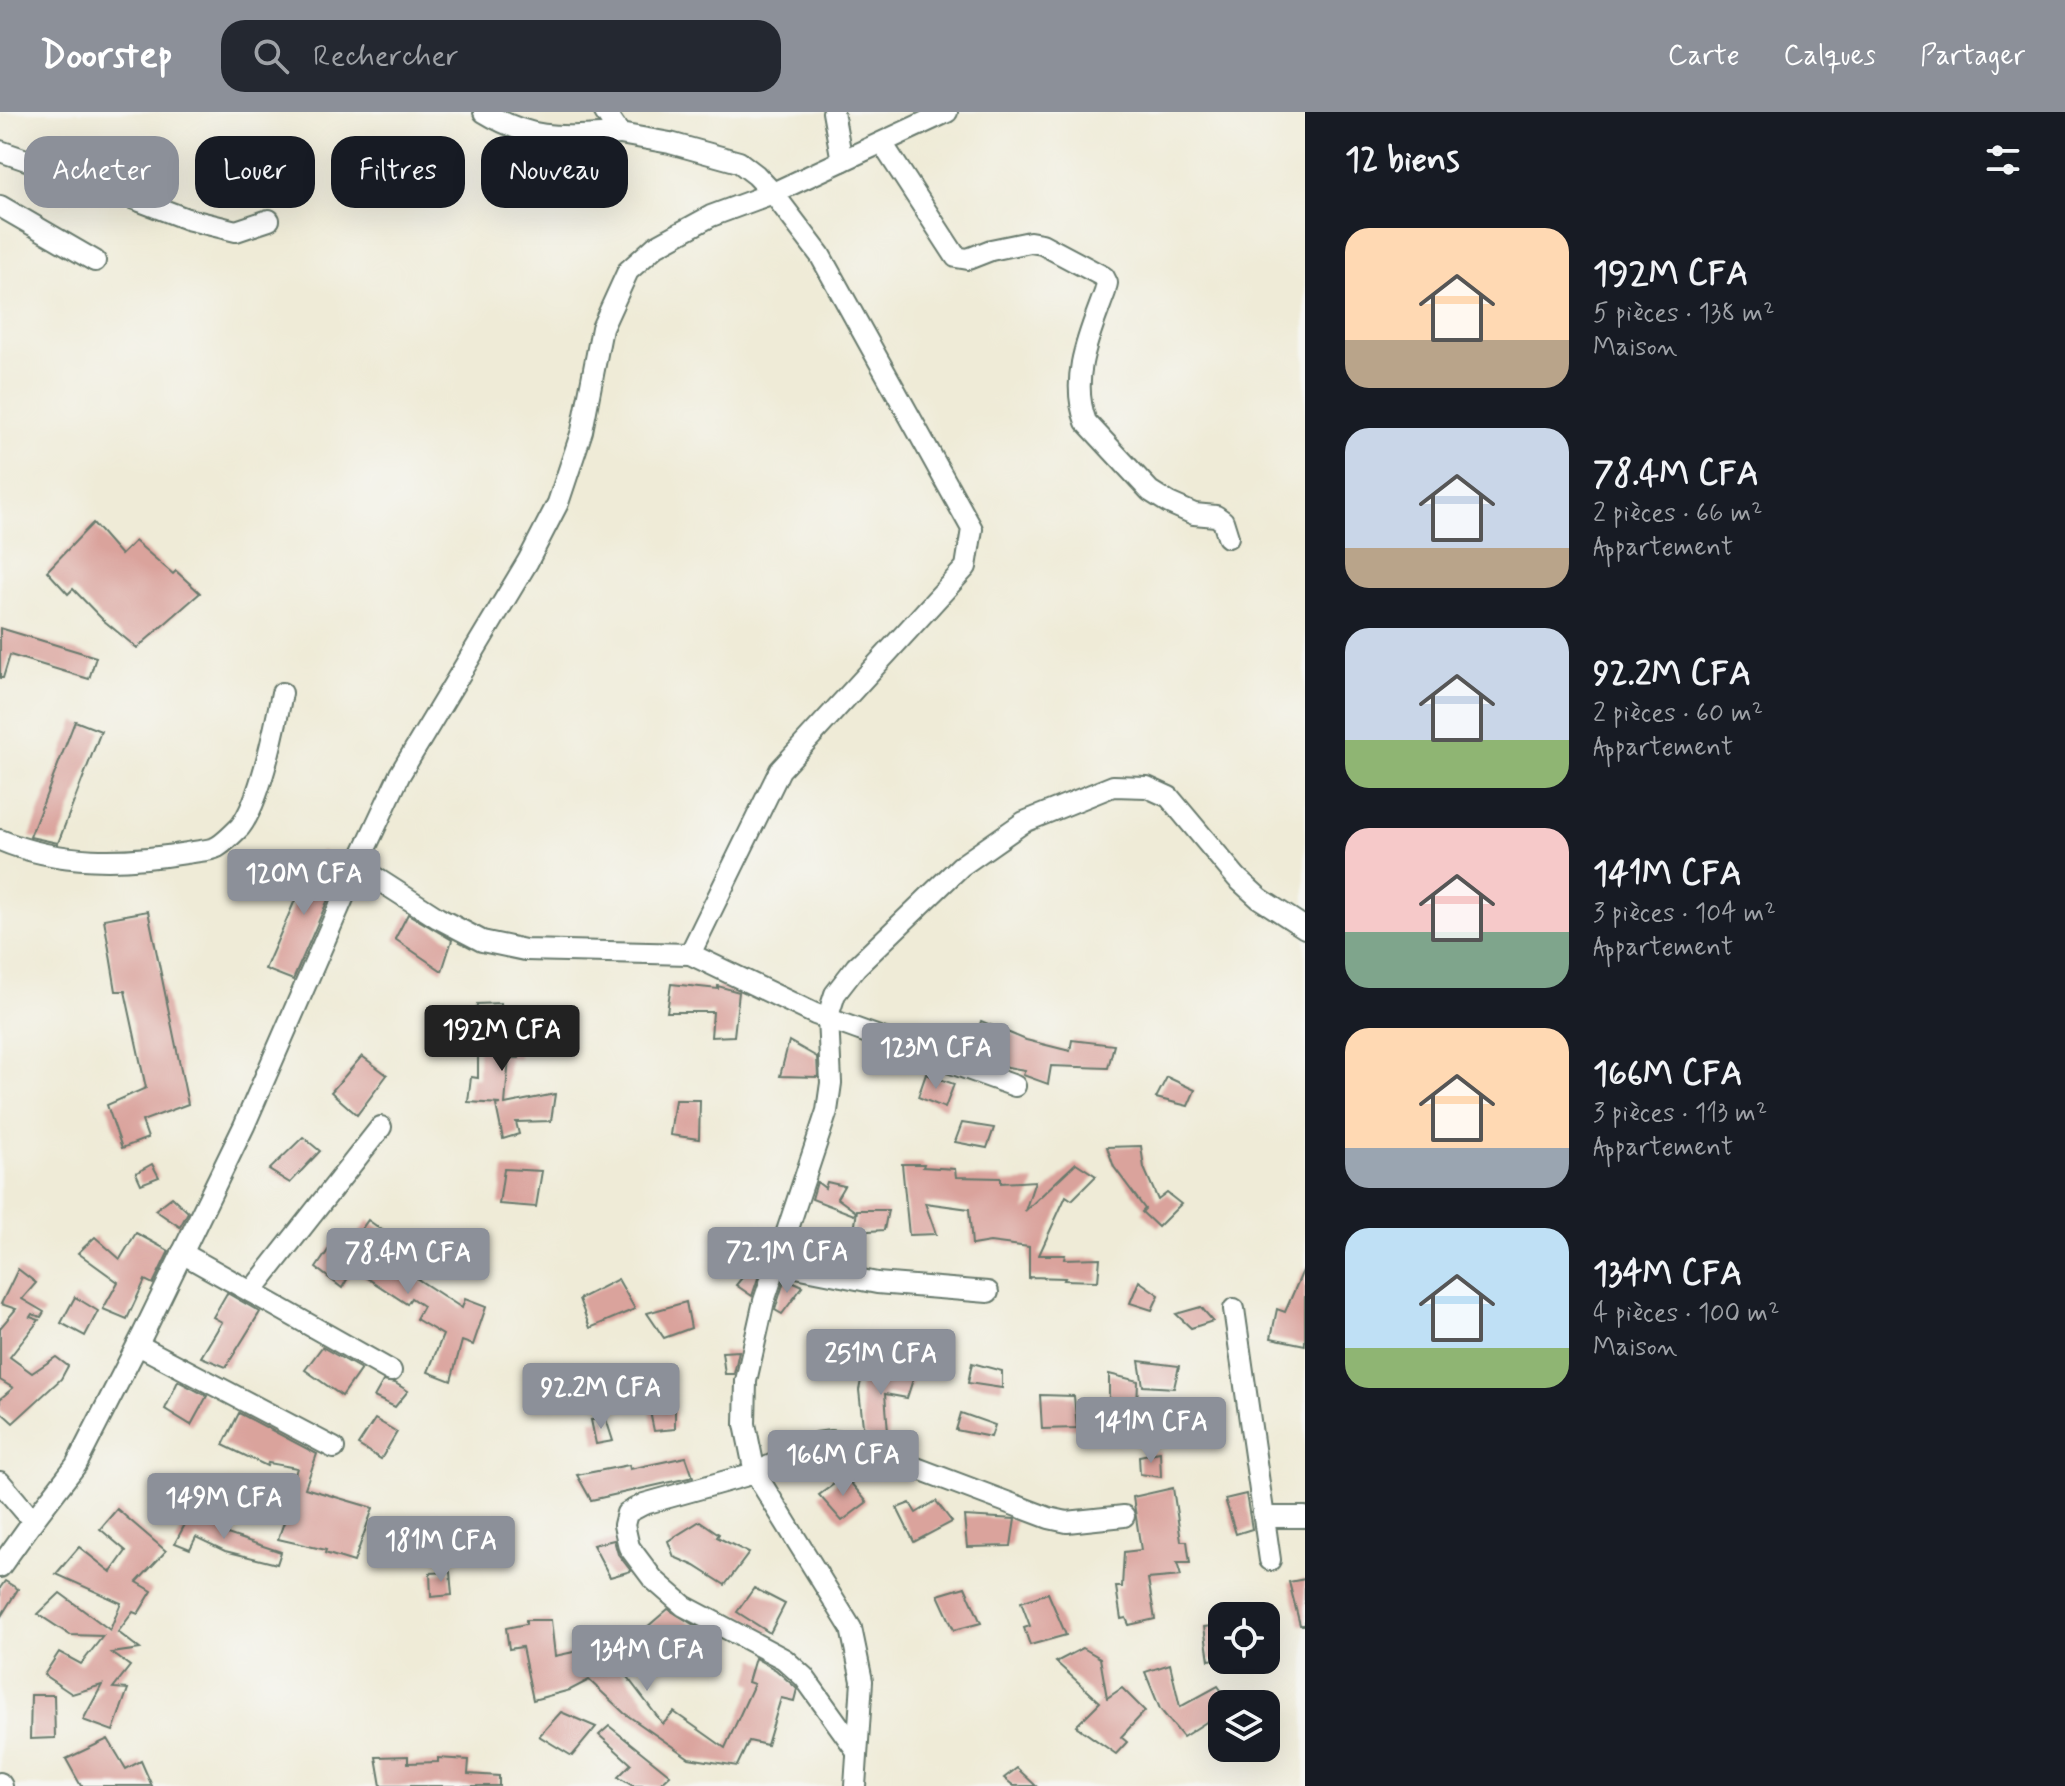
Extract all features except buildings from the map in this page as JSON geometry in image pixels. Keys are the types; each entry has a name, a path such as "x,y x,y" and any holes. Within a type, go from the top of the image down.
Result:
{"street":[{"path":"484,112 511,127 552,138 620,134 670,143 739,162 756,175 820,255 972,529 966,567 780,770 690,954"},
{"path":"605,112 620,134"},
{"path":"833,112 842,161"},
{"path":"0,1567 76,1465 244,1126 400,774 528,561 558,503 582,431 602,328 628,271 656,246 711,216 773,193 937,114"},
{"path":"882,143 956,257 968,259 991,250 1030,242 1042,244 1104,277 1107,283 1105,292 1080,366 1082,411 1086,422 1150,491 1194,514 1216,516 1223,521 1228,537"},
{"path":"0,151 187,219 236,231 269,220"},
{"path":"0,206 95,261"},
{"path":"0,840 44,854 85,859 142,860 215,848 240,826 257,790 282,693"},
{"path":"855,1786 862,1681 851,1628 755,1473 745,1424 746,1381 764,1301 827,1111 831,1083 828,1016 835,994 856,967 961,866 1024,822 1113,786 1147,787 1169,797 1237,878 1259,898 1305,928"},
{"path":"357,866 438,918 482,941 506,948 690,954 815,1014 828,1016 1015,1086"},
{"path":"251,1292 381,1127"},
{"path":"182,1253 391,1371"},
{"path":"776,1263 877,1283 988,1292"},
{"path":"1234,1309 1270,1560"},
{"path":"138,1345 334,1448"},
{"path":"857,1751 804,1677 784,1659 684,1606 653,1579 629,1547 624,1525 627,1513 644,1504 755,1473 817,1443 831,1441 850,1443 1049,1518 1067,1522 1124,1516"},
{"path":"0,1482 33,1521"},
{"path":"1264,1517 1305,1517"}]}
